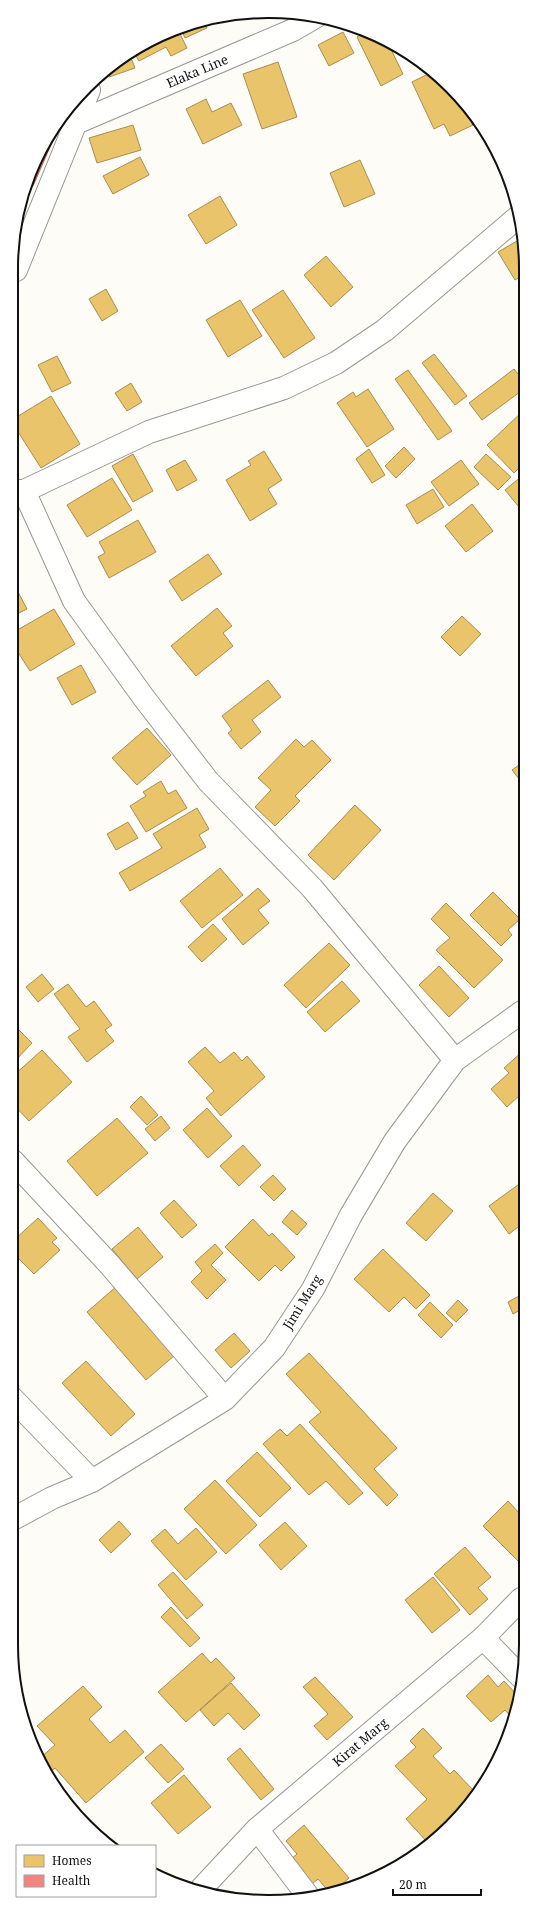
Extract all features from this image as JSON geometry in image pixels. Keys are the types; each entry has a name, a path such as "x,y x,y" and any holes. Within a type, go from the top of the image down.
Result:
{"street":[{"name":"Elaka Line","path":"76,123 293,30 308,21"},
{"path":"18,265 88,94"},
{"path":"456,1060 312,888 208,781 144,698 74,601 20,491 149,432 284,388 336,363 385,330 514,220"},
{"name":"Jimi Marg","path":"18,1516 52,1498 92,1481 225,1399 274,1348 313,1289 351,1216 395,1141 456,1060 519,1014"},
{"path":"18,1166 109,1264 225,1399"},
{"path":"18,1404 92,1481"},
{"name":"Kirat Marg","path":"204,1886 257,1829 483,1638 519,1602"},
{"path":"483,1638 517,1673"},
{"path":"257,1829 305,1892"}],"building: Homes":[{"path":"206,26 207,28 185,38 183,33"},
{"path":"343,32 354,53 329,66 318,45"},
{"path":"180,34 187,48 171,56 166,47 139,61 136,56"},
{"path":"360,35 392,51 403,74 381,86 357,37"},
{"path":"131,59 135,68 109,77 110,75"},
{"path":"278,62 297,117 262,129 243,74"},
{"path":"427,75 457,103 473,125 450,136 444,124 434,129 412,82"},
{"path":"206,99 212,112 231,103 242,125 203,144 186,109"},
{"path":"133,125 141,150 97,163 89,138"},
{"path":"140,157 149,175 113,194 103,176"},
{"path":"360,160 375,194 344,207 330,173"},
{"path":"220,196 237,225 206,244 188,215"},
{"path":"517,241 519,278 515,280 498,252"},
{"path":"326,256 353,287 331,307 304,275"},
{"path":"106,289 118,311 102,321 89,299"},
{"path":"283,290 315,338 284,358 252,310"},
{"path":"240,300 262,336 228,357 206,320"},
{"path":"434,354 467,396 455,405 422,363"},
{"path":"57,356 71,383 52,392 38,365"},
{"path":"514,369 519,375 519,393 482,420 469,403"},
{"path":"408,370 452,431 438,440 395,379"},
{"path":"131,383 142,402 127,411 115,393"},
{"path":"368,389 394,429 367,447 337,403 353,392 356,397"},
{"path":"51,396 80,444 41,468 18,432 18,416"},
{"path":"519,415 519,468 514,473 487,445"},
{"path":"404,447 415,459 396,478 385,466"},
{"path":"369,449 385,475 372,483 356,459"},
{"path":"264,451 282,480 268,489 277,504 250,521 226,480 251,465 248,461"},
{"path":"133,454 153,491 133,502 112,466"},
{"path":"486,454 511,477 498,490 474,467"},
{"path":"185,460 197,480 177,491 166,470"},
{"path":"461,460 479,484 449,506 431,482"},
{"path":"112,478 132,510 87,537 67,505"},
{"path":"519,478 519,507 505,490"},
{"path":"433,489 444,507 417,524 406,505"},
{"path":"472,504 493,531 466,552 445,526"},
{"path":"138,520 156,552 109,578 98,557 105,553 99,542"},
{"path":"208,554 222,574 182,601 169,581"},
{"path":"18,592 27,609 18,614"},
{"path":"217,608 232,626 223,633 233,646 196,676 171,646"},
{"path":"54,609 75,644 30,671 18,652 18,630"},
{"path":"462,616 481,634 460,656 441,637"},
{"path":"81,665 96,692 72,705 57,678"},
{"path":"268,680 281,697 252,720 261,732 241,749 228,733 232,730 222,716"},
{"path":"147,728 171,755 137,785 112,758"},
{"path":"296,739 304,747 312,740 331,760 295,796 300,801 275,826 255,807 271,790 258,778"},
{"path":"519,765 519,779 512,770"},
{"path":"161,781 168,794 176,790 187,808 146,832 130,806 146,796 143,792"},
{"path":"355,805 381,830 334,880 308,855"},
{"path":"197,808 209,829 199,835 206,847 130,891 119,873 162,848 153,834"},
{"path":"128,822 138,838 116,850 107,834"},
{"path":"220,868 243,895 202,928 180,901"},
{"path":"258,888 270,901 258,910 269,923 243,945 222,919"},
{"path":"493,892 519,918 519,920 508,930 512,935 501,946 470,915"},
{"path":"446,903 503,960 474,988 436,950 450,938 431,919"},
{"path":"213,924 227,939 202,962 188,947"},
{"path":"329,943 350,965 306,1008 284,985"},
{"path":"439,966 469,998 449,1017 419,985"},
{"path":"42,974 54,989 38,1002 26,987"},
{"path":"342,981 360,1001 325,1032 307,1012"},
{"path":"68,984 86,1007 94,1001 112,1025 105,1030 114,1041 87,1062 68,1037 80,1029 54,994"},
{"path":"18,1029 32,1043 18,1058"},
{"path":"205,1047 220,1063 234,1052 242,1061 247,1056 265,1077 221,1116 206,1098 214,1091 188,1062"},
{"path":"42,1050 72,1082 29,1121 18,1109 18,1072"},
{"path":"519,1055 519,1096 507,1107 491,1089 509,1073 504,1068"},
{"path":"141,1096 158,1115 147,1125 130,1107"},
{"path":"207,1108 232,1136 208,1158 183,1130"},
{"path":"161,1116 170,1128 155,1141 145,1129"},
{"path":"117,1118 148,1153 97,1196 67,1161"},
{"path":"243,1145 261,1165 239,1186 220,1166"},
{"path":"273,1175 286,1189 274,1201 260,1187"},
{"path":"519,1184 519,1226 509,1234 489,1206"},
{"path":"433,1193 453,1211 426,1241 406,1223"},
{"path":"174,1200 197,1225 182,1238 160,1213"},
{"path":"292,1210 307,1224 297,1235 282,1222"},
{"path":"38,1218 57,1238 52,1242 60,1250 34,1274 18,1258 18,1236"},
{"path":"253,1219 269,1236 272,1233 295,1257 281,1271 275,1265 259,1281 225,1247"},
{"path":"138,1227 163,1257 137,1279 112,1249"},
{"path":"215,1244 223,1253 211,1265 226,1280 207,1299 191,1282 202,1271 195,1262"},
{"path":"383,1249 430,1295 416,1309 404,1297 389,1312 354,1279"},
{"path":"117,1286 175,1355 146,1380 87,1312"},
{"path":"519,1296 519,1311 513,1314 508,1302"},
{"path":"458,1300 468,1310 456,1322 446,1313"},
{"path":"430,1302 453,1325 441,1338 418,1315"},
{"path":"234,1333 250,1351 231,1368 215,1350"},
{"path":"309,1353 397,1448 374,1469 398,1495 387,1506 309,1422 321,1412 286,1374"},
{"path":"86,1361 135,1414 111,1436 62,1383"},
{"path":"300,1424 363,1493 349,1505 326,1481 309,1495 263,1444 280,1429 287,1436"},
{"path":"257,1452 291,1488 260,1517 226,1481"},
{"path":"215,1480 257,1525 226,1554 184,1509"},
{"path":"508,1501 519,1513 519,1562 483,1526"},
{"path":"119,1521 131,1534 111,1553 99,1540"},
{"path":"285,1522 307,1546 281,1570 259,1545"},
{"path":"196,1528 217,1552 186,1580 151,1541 165,1529 178,1544"},
{"path":"465,1547 491,1577 478,1588 488,1599 470,1615 434,1574"},
{"path":"173,1572 203,1605 187,1619 158,1585"},
{"path":"433,1577 460,1610 432,1633 405,1600"},
{"path":"171,1607 200,1638 190,1647 161,1617"},
{"path":"202,1653 211,1663 216,1658 235,1678 186,1722 158,1692"},
{"path":"488,1675 498,1687 504,1681 514,1692 509,1714 505,1710 491,1722 466,1696"},
{"path":"315,1677 353,1717 327,1740 314,1726 328,1714 303,1687"},
{"path":"231,1683 260,1715 244,1730 228,1713 214,1726 200,1710"},
{"path":"83,1686 102,1707 89,1719 110,1743 125,1730 144,1752 86,1803 55,1768 52,1770 44,1755 55,1745 37,1726"},
{"path":"423,1728 442,1748 433,1756 450,1774 454,1770 473,1790 446,1822 425,1840 406,1819 427,1799 395,1766 416,1747 410,1741"},
{"path":"161,1744 184,1769 168,1783 145,1758"},
{"path":"240,1748 274,1789 261,1800 227,1759"},
{"path":"184,1775 211,1807 178,1834 151,1803"},
{"path":"304,1825 349,1878 343,1884 326,1888 318,1879 307,1888 286,1863 297,1854 286,1841"}],"building: Health":[{"path":"50,146 33,186 37,173"}]}
